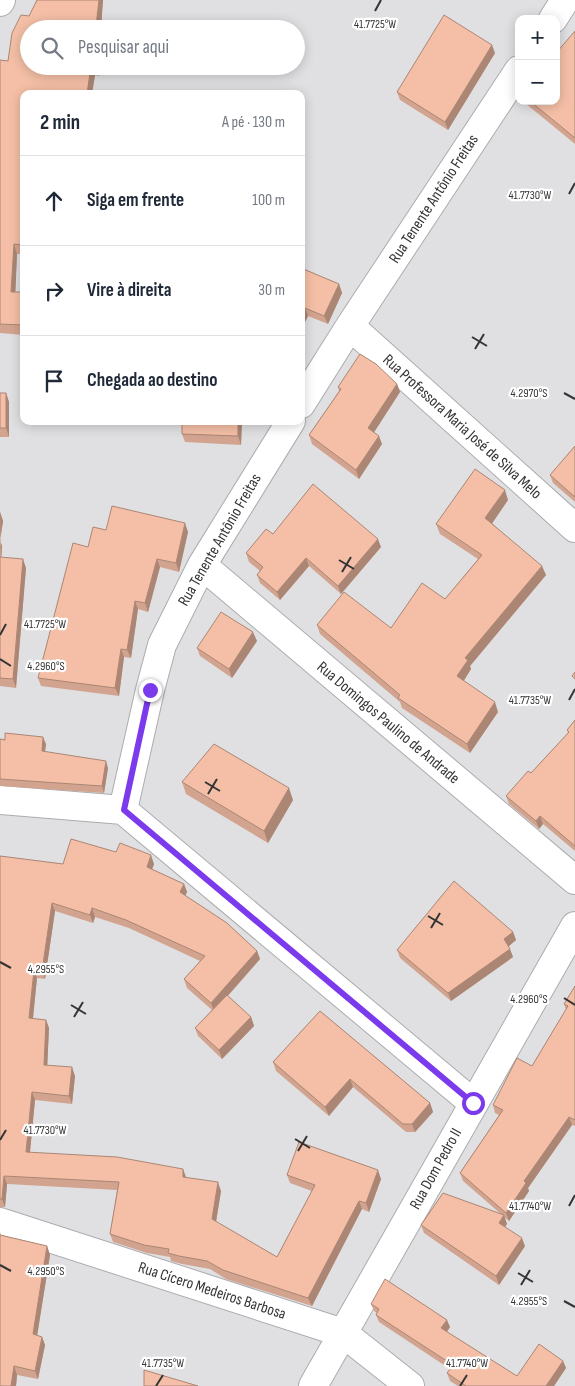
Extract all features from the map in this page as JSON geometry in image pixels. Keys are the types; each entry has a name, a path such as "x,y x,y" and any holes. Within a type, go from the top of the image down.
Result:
{"street":[{"path":"556,15 565,0"},
{"name":"Rua Tenente Antônio Freitas","path":"305,398 515,76"},
{"name":"Rua Professora Maria José de Silva Melo","path":"350,326 575,528"},
{"name":"Rua Tenente Antônio Freitas","path":"124,810 150,690 162,645 202,565 289,425"},
{"name":"Rua Domingos Paulino de Andrade","path":"202,565 575,880"},
{"path":"0,800 124,810 473,1103"},
{"name":"Rua Dom Pedro II","path":"313,1386 575,926"},
{"name":"Rua Cícero Medeiros Barbosa","path":"0,1222 343,1333 410,1386"}],"building":[{"path":"37,0 99,0 97,20 20,20 20,75 90,75 88,90 20,90 20,245 14,244 11,292 20,292 20,325 0,324 0,60 8,61 12,33 21,15 29,16"},
{"path":"444,15 492,45 445,122 397,92"},
{"path":"575,31 575,138 535,105 560,105 560,48"},
{"path":"305,270 339,284 324,316 305,308"},
{"path":"360,354 376,364 397,384 368,428 379,436 356,470 309,435 341,389 338,387"},
{"path":"0,393 6,393 6,428 0,428"},
{"path":"182,425 238,425 238,436 182,434"},
{"path":"575,446 575,497 550,475"},
{"path":"475,469 505,490 485,518 542,566 465,658 468,660 457,676 495,702 467,744 398,698 400,695 317,625 344,592 391,628 422,583 445,599 482,555 436,524"},
{"path":"313,484 378,539 338,586 306,558 277,592 257,575 263,567 246,553 266,529 273,534"},
{"path":"112,506 185,523 176,563 157,559 145,603 135,601 127,650 121,649 115,688 38,678 73,543 88,547 93,527 106,530"},
{"path":"0,557 23,559 13,679 0,678"},
{"path":"221,612 253,632 229,669 197,648"},
{"path":"575,720 575,846 540,816 536,821 506,796 528,771 531,773 569,732 567,730"},
{"path":"5,733 43,737 42,751 106,761 102,786 0,779 0,739 5,740"},
{"path":"214,744 289,788 264,831 182,782"},
{"path":"71,839 116,852 120,843 151,855 147,867 184,884 180,892 227,923 257,951 211,1003 184,979 205,956 126,920 92,908 90,915 52,903 42,971 34,970 29,1018 46,1020 44,1065 72,1067 69,1096 32,1092 26,1152 117,1157 183,1169 183,1177 218,1182 212,1219 277,1257 315,1185 287,1175 299,1142 378,1170 366,1203 359,1201 308,1298 223,1270 207,1261 168,1253 169,1249 144,1245 110,1234 119,1182 4,1176 2,1199 0,1199 0,856 63,864"},
{"path":"454,881 513,932 504,939 510,949 448,993 397,950"},
{"path":"575,986 575,1120 569,1117 524,1181 526,1183 506,1213 460,1173 503,1110 493,1105 517,1058 532,1066 568,1006 564,1004"},
{"path":"227,995 251,1017 219,1050 195,1028"},
{"path":"320,1011 430,1103 412,1124 403,1124 350,1079 325,1107 273,1062"},
{"path":"443,1193 504,1215 499,1223 522,1238 496,1276 421,1225"},
{"path":"0,1235 47,1246 33,1334 42,1337 35,1371 14,1366 11,1386 0,1386"},
{"path":"385,1279 447,1320 441,1328 517,1376 539,1344 563,1361 546,1386 466,1386 447,1373 453,1365 376,1315 379,1309 371,1304"},
{"path":"144,1370 198,1386 144,1386"}],"route":[{"path":"150,690 124,810 473,1103"}]}
